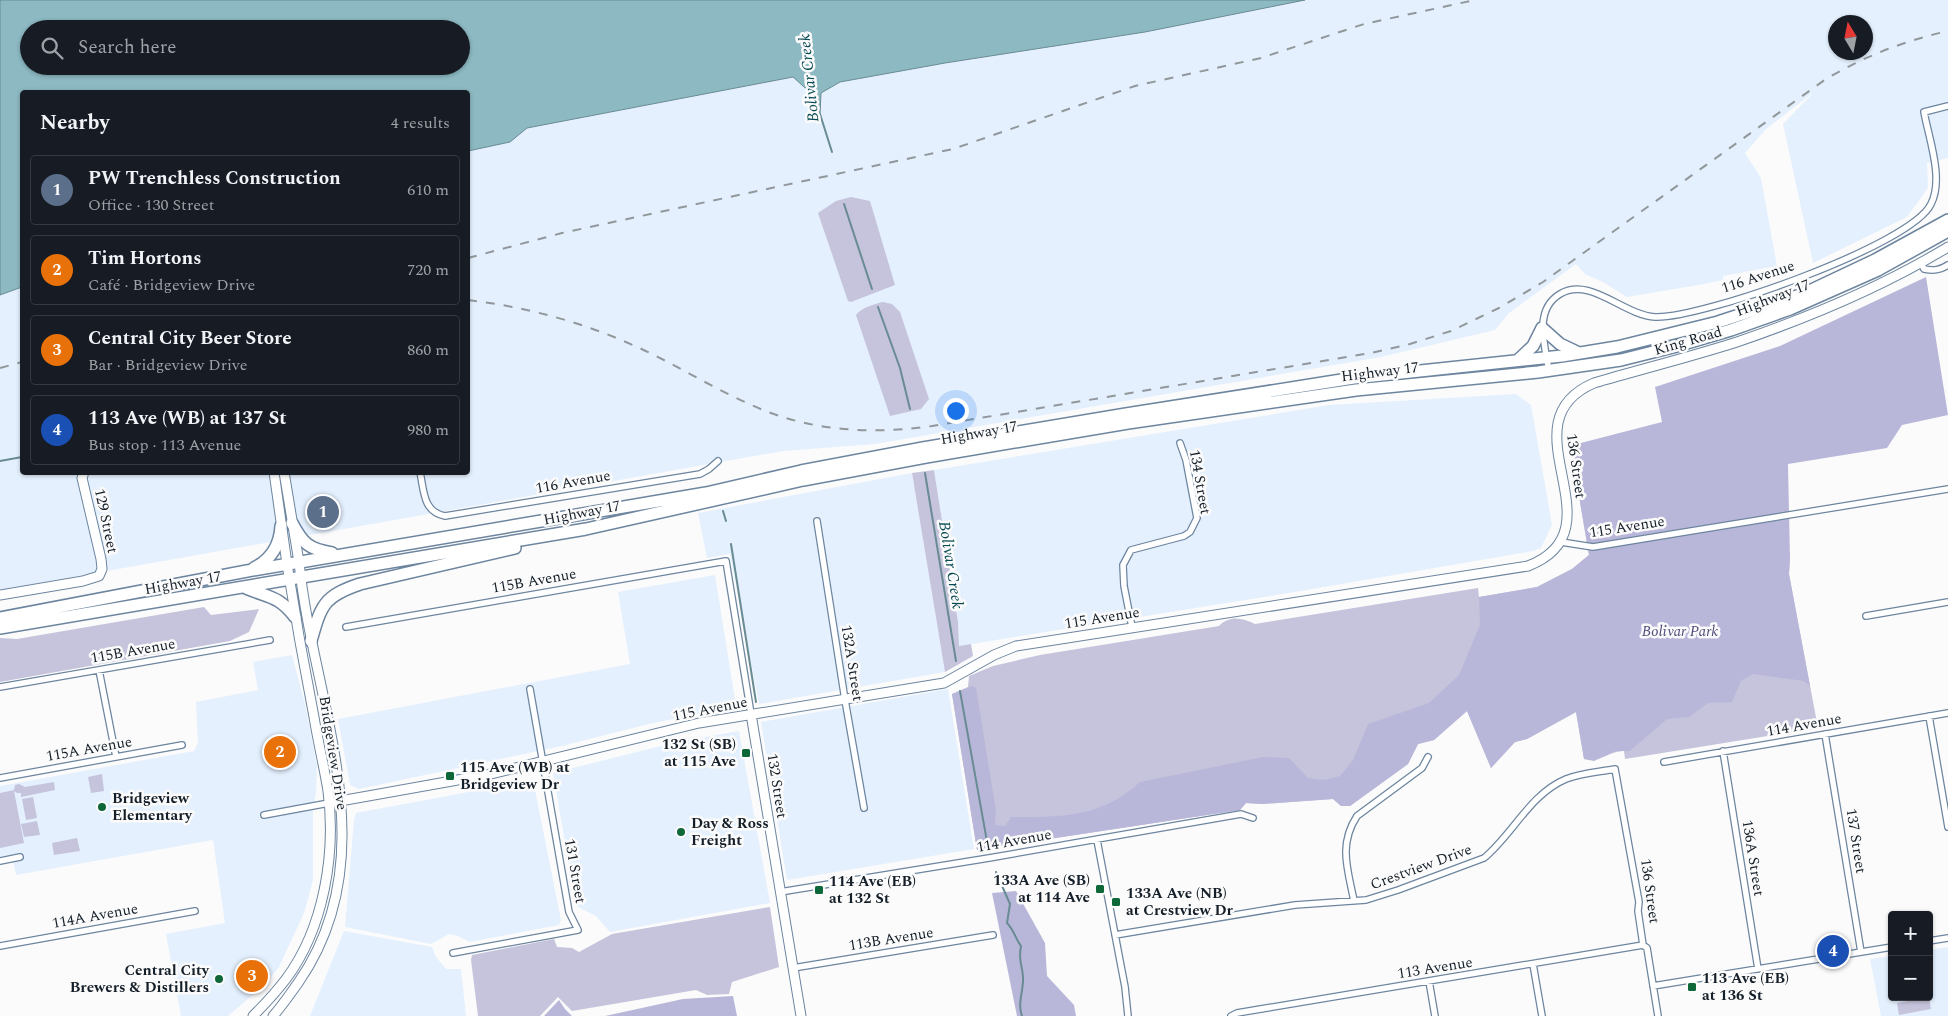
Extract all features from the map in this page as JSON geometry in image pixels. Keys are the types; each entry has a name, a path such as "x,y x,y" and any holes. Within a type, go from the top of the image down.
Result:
{"highway":[{"name":"Highway 17","path":"291,573 300,562 706,493 820,468 1126,414 1354,378 1579,354 1661,337 1725,320 1780,302 1836,279 1875,260 1948,220"},
{"name":"Highway 17","path":"0,628 244,588 291,573 586,529 803,480 1128,423 1356,390 1549,371 1621,360 1673,347 1749,324 1840,288 1878,270 1948,231"},
{"path":"1518,360 1533,346 1542,328 1560,344 1579,354"},
{"path":"247,571 262,564 274,552 287,525 309,547 318,551 341,555"},
{"path":"311,641 316,621 326,602 350,587 487,555 586,529"},
{"name":"Highway 17","path":"0,618 247,571 291,573"},
{"path":"94,613 134,600 291,573"},
{"path":"244,588 276,598 295,617"}],"street":[{"name":"116 Avenue","path":"1542,328 1543,316 1550,303 1564,292 1581,289 1597,294 1637,314 1646,316 1664,317 1682,314 1749,296 1793,281 1849,259 1908,227 1922,218 1931,206 1937,190 1936,171 1924,112 1948,106"},
{"name":"King Road","path":"1572,396 1582,388 1594,383 1735,342 1796,321 1860,294 1921,263 1948,246"},
{"path":"1921,263 1924,268 1932,271 1942,269 1948,265"},
{"path":"1542,328 1549,371"},
{"name":"136 Street","path":"1561,542 1567,527 1568,509 1556,432 1558,418 1572,396"},
{"name":"134 Street","path":"1132,627 1124,586 1123,565 1131,550 1184,536 1190,532 1197,518 1186,460 1180,442"},
{"name":"116 Avenue","path":"421,475 426,503 430,510 438,515 445,516 700,474 709,469 718,460"},
{"name":"129 Street","path":"0,595 83,581 99,576 102,569 101,560 82,478 83,475"},
{"path":"275,475 287,525 300,562"},
{"path":"284,475 291,573"},
{"name":"115 Avenue","path":"264,815 439,785 543,763 655,734 751,714 944,683 994,655 1016,646 1528,566 1542,561 1561,542 1583,547 1593,547 1948,488"},
{"name":"132A Street","path":"817,521 864,808"},
{"name":"115B Avenue","path":"346,627 726,561"},
{"name":"132 Street","path":"726,561 801,1016"},
{"name":"Bridgeview Drive","path":"254,1016 286,978 304,947 317,918 324,894 327,872 329,803 295,617 291,573"},
{"name":"Bridgeview Drive","path":"272,1016 306,971 320,948 331,920 336,900 342,859 342,801 320,678 291,573"},
{"path":"1866,616 1948,602"},
{"name":"115B Avenue","path":"0,687 270,640"},
{"path":"99,670 116,757"},
{"name":"131 Street","path":"453,953 578,930 569,912 530,689"},
{"name":"114 Avenue","path":"1664,762 1948,713"},
{"path":"1930,716 1948,827"},
{"name":"137 Street","path":"1825,734 1861,952"},
{"name":"115A Avenue","path":"0,778 182,745"},
{"name":"136A Street","path":"1723,751 1758,969"},
{"path":"1354,901 1345,855 1350,827 1357,816 1422,768 1428,757"},
{"name":"136 Street","path":"1615,769 1639,902 1638,911 1643,945 1647,948 1658,1016"},
{"name":"Crestview Drive","path":"1115,935 1295,905 1354,901 1378,897 1484,858 1496,848 1538,798 1551,788 1574,777 1615,769"},
{"name":"114 Avenue","path":"780,892 1097,840 1241,814 1252,818"},
{"path":"1097,840 1128,1016"},
{"path":"0,861 20,857"},
{"name":"114A Avenue","path":"0,946 195,912"},
{"name":"113B Avenue","path":"793,968 993,935"},
{"path":"1933,941 1948,938"},
{"name":"113 Avenue","path":"1231,1016 1237,1013 1643,945"},
{"path":"1654,986 1888,948"},
{"path":"1533,964 1542,1016"},
{"path":"1429,981 1435,1016"}],"shaded area":[{"path":"1305,0 1948,0 1948,158 1927,163 1928,188 1907,217 1813,263 1783,124 1814,92 1766,129 1745,153 1761,178 1777,266 1723,276 1723,280 1704,284 1627,297 1603,282 1585,274 1576,264 1509,313 1495,330 1381,357 875,444 783,451 0,590 0,295 20,288 20,475 470,475 470,151 510,142 527,128 793,77 812,94 820,113 821,93 840,82 945,63 1145,32"},
{"path":"1516,394 1531,405 1552,525 1541,548 1533,551 1295,592 959,646 958,622 934,470 1329,405"},
{"path":"912,473 945,672 759,704 730,554 707,558 698,513"},
{"path":"715,575 736,706 649,724 562,746 359,789 350,785 338,719 630,664 618,592"},
{"path":"292,655 305,704 317,766 316,793 313,808 313,880 304,913 279,967 264,985 228,1016 181,1016 166,934 225,923 213,840 16,875 12,855 0,857 0,786 194,751 198,743 196,702 258,690 253,662"},
{"path":"948,689 974,849 787,880 761,722"},
{"path":"739,731 770,903 610,932 596,916 576,906 553,773 677,742"},
{"path":"533,780 561,920 559,925 470,942 449,934 431,944 345,927 356,813"},
{"path":"344,931 432,947 436,957 446,969 461,969 466,1016 310,1016"},
{"path":"1948,947 1948,1016 1881,1016 1870,959 1888,957 1888,1001 1933,1001 1933,949"}],"green space":[{"path":"851,197 870,201 895,285 851,302 848,301 818,213 836,201"},
{"path":"1926,277 1948,415 1902,425 1887,448 1788,464 1789,574 1810,686 1804,681 1753,674 1741,681 1732,702 1708,703 1689,717 1667,719 1630,751 1616,751 1594,761 1584,759 1576,712 1527,739 1515,742 1491,768 1467,711 1434,740 1418,744 1408,764 1350,806 1341,806 1333,799 1262,804 1246,803 1240,810 977,850 952,694 972,686 976,688 996,811 995,825 1005,826 1011,817 1047,817 1080,813 1110,803 1140,782 1263,757 1289,758 1308,778 1324,780 1340,776 1353,760 1368,724 1429,703 1459,675 1480,625 1479,597 1537,587 1572,569 1589,555 1573,445 1662,422 1655,387 1780,346"},
{"path":"883,302 892,304 900,312 929,399 921,409 890,416 856,315 864,308"},
{"path":"934,470 958,622 959,646 971,644 973,656 945,672 912,473"},
{"name":"Bolivar Park","path":"1580,502 1790,558 1789,574 1818,728 1625,759 1624,751 1590,760 1584,759 1576,712 1527,739 1515,742 1491,768 1467,711 1434,740 1418,744 1408,764 1350,806 1341,806 1333,799 1262,804 1246,803 1240,810 977,850 952,694 968,687 969,676 993,666 1040,655 1219,626 1232,619 1241,619 1255,624 1478,588 1479,597 1537,587 1572,569 1589,555"},
{"path":"204,607 211,615 259,609 249,632 230,641 0,682 0,638 17,639"},
{"path":"102,774 104,791 91,793 88,777"},
{"path":"54,782 55,790 21,797 21,793 14,791 24,843 0,848 0,793 14,790 15,785 19,784 25,787"},
{"path":"33,797 37,818 26,820 22,799"},
{"path":"37,821 40,835 24,837 21,824"},
{"path":"77,838 80,851 54,855 52,843"},
{"path":"1016,891 1045,943 1047,976 1074,1005 1076,1016 1017,1016 992,893"},
{"path":"770,907 779,967 732,982 729,994 707,995 696,990 572,1011 558,997 540,1016 478,1016 472,955 554,939 557,947 572,948 579,952 612,934"},
{"path":"733,996 737,1016 605,1016 683,999"},
{"path":"559,1000 572,1016 544,1016"},
{"path":"1930,1001 1931,1009 1899,1015 1897,1003"}],"water":[{"path":"0,0 1305,0 1145,32 945,63 840,82 821,93 820,115 812,94 793,77 527,128 510,142 470,151 470,90 20,90 20,288 0,295"}],"waterway":[{"name":"Bolivar Creek","path":"820,114 832,152"},
{"name":"Bolivar Creek","path":"844,204 872,289"},
{"name":"Bolivar Creek","path":"878,307 900,368 910,409"},
{"path":"0,461 20,457"},
{"name":"Bolivar Creek","path":"925,473 956,661"},
{"path":"723,511 726,521"},
{"path":"731,544 756,702"},
{"name":"Bolivar Creek","path":"960,691 988,847"},
{"name":"Bolivar Creek","path":"996,872 1010,904 1007,923 1021,946 1020,959 1023,982 1020,1006 1022,1016"}],"railway":[{"path":"470,257 562,233 953,149 1135,86 1261,58 1364,24 1475,0"},
{"path":"470,300 532,311 615,337 733,396 792,420 815,425 861,430 908,429 932,426 1371,353 1410,344 1451,331 1499,308 1543,282 1826,79 1855,63 1885,50 1916,39 1948,31"},
{"path":"0,368 20,363"}],"place":[{"name":"PW Trenchless Construction","path":"323,512"},
{"name":"Tim Hortons","path":"280,752"},
{"name":"132 St (SB) at 115 Ave","path":"746,753"},
{"name":"115 Ave (WB) at Bridgeview Dr","path":"450,776"},
{"name":"Bridgeview Elementary","path":"102,807"},
{"name":"Day & Ross Freight","path":"681,832"},
{"name":"133A Ave (SB) at 114 Ave","path":"1100,889"},
{"name":"114 Ave (EB) at 132 St","path":"819,890"},
{"name":"133A Ave (NB) at Crestview Dr","path":"1116,902"},
{"name":"113 Ave (WB) at 137 St","path":"1833,951"},
{"name":"Central City Beer Store","path":"252,976"},
{"name":"Central City Brewers & Distillers","path":"219,979"},
{"name":"113 Ave (EB) at 136 St","path":"1692,987"}]}
